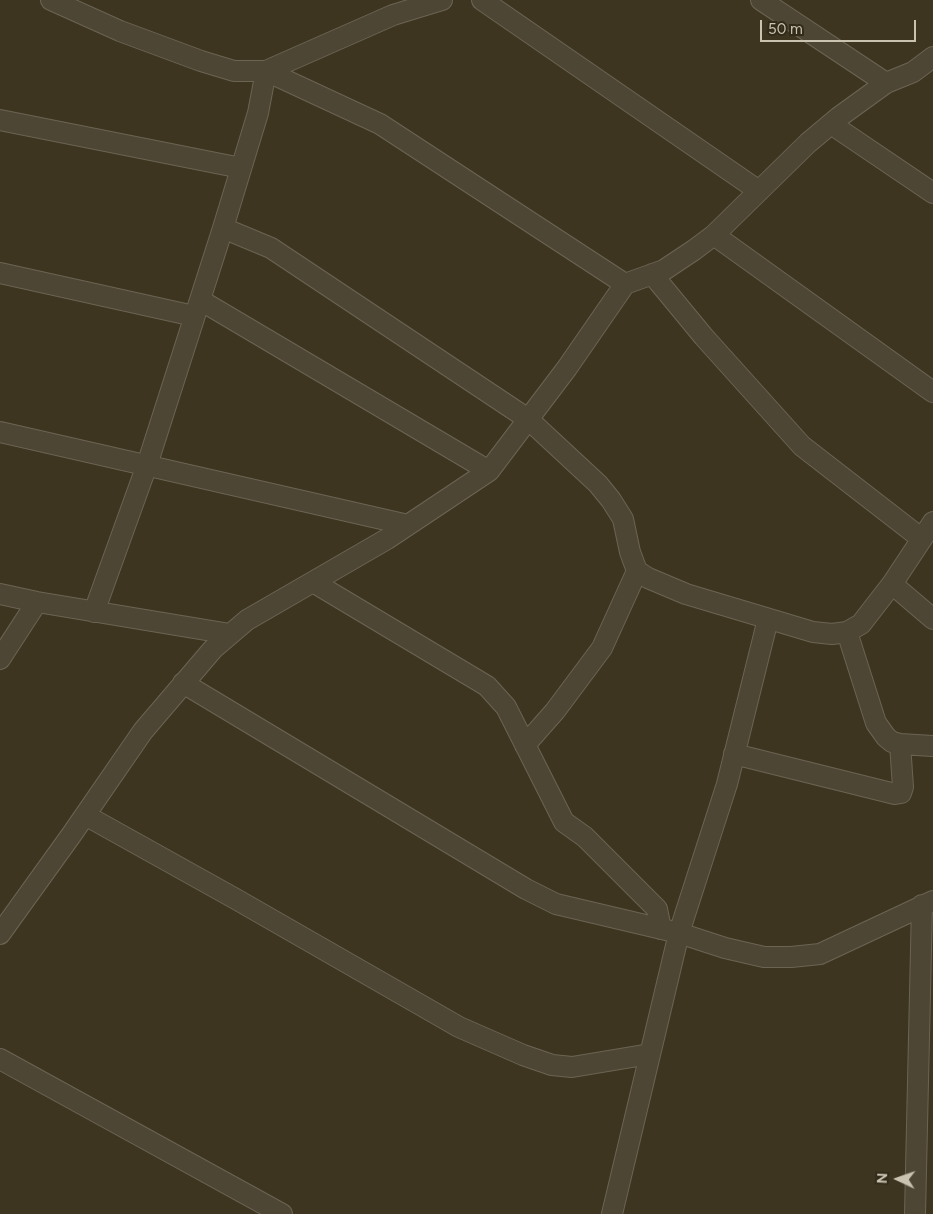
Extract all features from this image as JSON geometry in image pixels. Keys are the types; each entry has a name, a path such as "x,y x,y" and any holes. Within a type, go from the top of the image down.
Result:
{"street":[{"path":"51,0 120,31 234,72 266,71 392,15 442,0"},
{"path":"482,0 759,190"},
{"path":"761,0 886,83"},
{"path":"0,934 143,730 213,649 247,620 386,539 489,471 567,368 625,284 664,270 714,235 808,143 831,124 886,83 913,72 933,57"},
{"path":"94,612 147,465 223,228 258,113 266,71"},
{"path":"266,71 380,124 625,284"},
{"path":"0,120 241,168"},
{"path":"831,124 933,193"},
{"path":"223,228 271,248 528,419 598,484 611,500 623,519 630,552 638,571 648,578 686,594 813,632 832,634 847,632 861,624 892,584 933,522"},
{"path":"714,235 933,392"},
{"path":"0,273 197,308 489,471"},
{"path":"652,274 704,337 802,446 922,539"},
{"path":"0,432 408,525"},
{"path":"525,745 555,711 602,648 638,571"},
{"path":"313,582 488,686 506,707 564,822 585,837 657,909 670,931"},
{"path":"892,584 933,619"},
{"path":"0,594 36,602 230,634"},
{"path":"0,658 36,602"},
{"path":"612,1214 650,1054 670,931 727,784 768,619"},
{"path":"847,632 876,723 892,742 933,746"},
{"path":"183,683 556,904 670,931 725,948 764,957 791,957 820,954 928,903 915,1214"},
{"path":"734,754 895,794 900,793 903,787 900,744"},
{"path":"85,815 459,1027 523,1055 552,1065 572,1067 650,1054"},
{"path":"0,1059 282,1214"}]}
